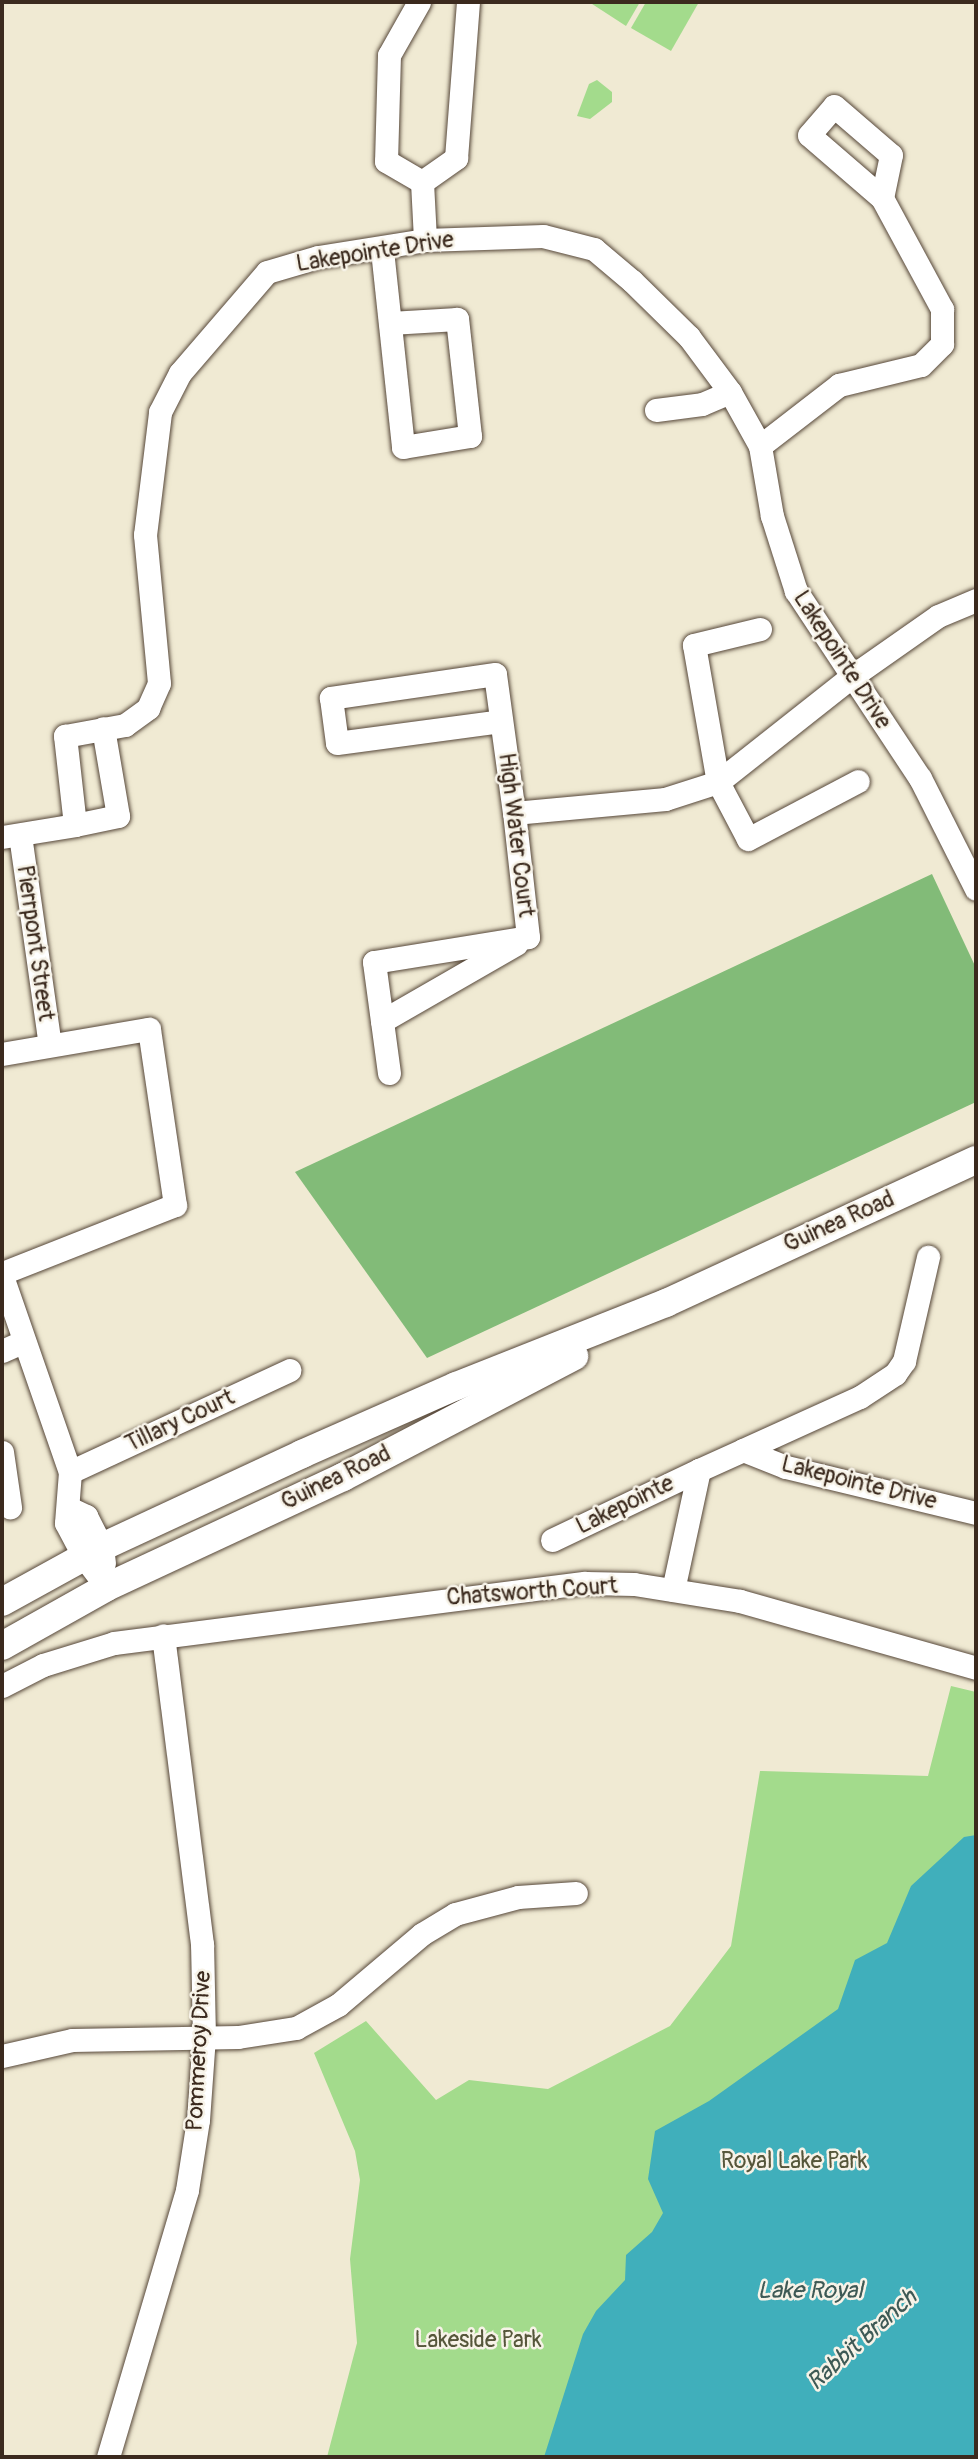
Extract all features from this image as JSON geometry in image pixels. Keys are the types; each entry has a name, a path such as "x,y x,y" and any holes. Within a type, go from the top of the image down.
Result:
{"main road":[{"name":"Guinea Road","path":"2,1602 93,1552 456,1386 666,1303 976,1160"},
{"name":"Guinea Road","path":"2,1646 107,1587 343,1476 666,1303"}],"street":[{"path":"419,2 389,55 386,161 422,181"},
{"path":"422,181 456,158 468,2"},
{"path":"422,181 425,240"},
{"path":"760,446 839,384 921,365 942,344 942,309 882,198"},
{"name":"Lakepointe Drive","path":"103,729 125,725 148,708 159,683 145,536 160,412 175,383 267,272 318,257 382,250 425,240 543,236 594,249 689,337 730,392 760,446 772,516 796,591 920,778 976,890"},
{"path":"382,250 403,447 470,436 457,319 390,323"},
{"path":"656,410 702,404 730,392"},
{"path":"514,813 665,799 718,782 851,677 938,616 976,600"},
{"path":"760,629 694,645 718,782 748,839 858,781"},
{"name":"High Water Court","path":"389,1073 374,962 528,937 514,813 495,674 331,698 337,743 501,721"},
{"path":"11,836 75,825 118,816 103,729 65,736 75,825"},
{"name":"Pierrpont Street","path":"2,1054 50,1045 11,836"},
{"path":"382,1021 528,937"},
{"path":"50,1045 149,1029 175,1205 2,1275 70,1472 71,1509 86,1516 93,1552 107,1587"},
{"name":"Lakepointe Drive","path":"699,1470 860,1398 895,1374 904,1361 928,1257"},
{"path":"2,1351 24,1341"},
{"name":"Tillary Court","path":"70,1472 290,1370"},
{"name":"Lakepointe Drive","path":"743,1450 786,1467 976,1513"},
{"path":"2,1452 10,1507"},
{"path":"673,1590 699,1470"},
{"name":"Lakepointe","path":"552,1540 699,1470"},
{"name":"Chatsworth Court","path":"163,1635 532,1587 634,1584 740,1601 976,1668"},
{"path":"2,1686 75,1653 163,1635"},
{"name":"Pommeroy Drive","path":"108,2457 187,2190 198,2120 204,2037 202,1944 163,1635"},
{"path":"2,2056 72,2040 273,2034 296,2028 338,2005 422,1934 455,1914 518,1897 576,1893"}],"green space":[{"path":"589,2 640,2 626,26"},
{"path":"646,2 699,2 671,51 631,28"},
{"path":"597,80 612,92 612,102 590,119 577,116 589,84"},
{"path":"932,874 976,968 976,1102 427,1358 295,1172"},
{"name":"Royal Lake Park","path":"951,1686 976,1692 976,2457 327,2457 357,2343 350,2259 360,2180 355,2151 314,2053 366,2021 436,2100 469,2080 548,2089 670,2026 731,1946 760,1771 928,1776"}],"water":[{"name":"Lake Royal","path":"976,1835 976,2457 544,2457 583,2334 596,2311 625,2280 626,2255 652,2232 663,2213 648,2179 655,2131 709,2101 838,2009 855,1960 887,1943 911,1886 964,1837"}],"park label":[{"name":"Lakeside Park","path":"478,2340"}],"water label":[{"name":"Rabbit Branch","path":"862,2340"}]}
